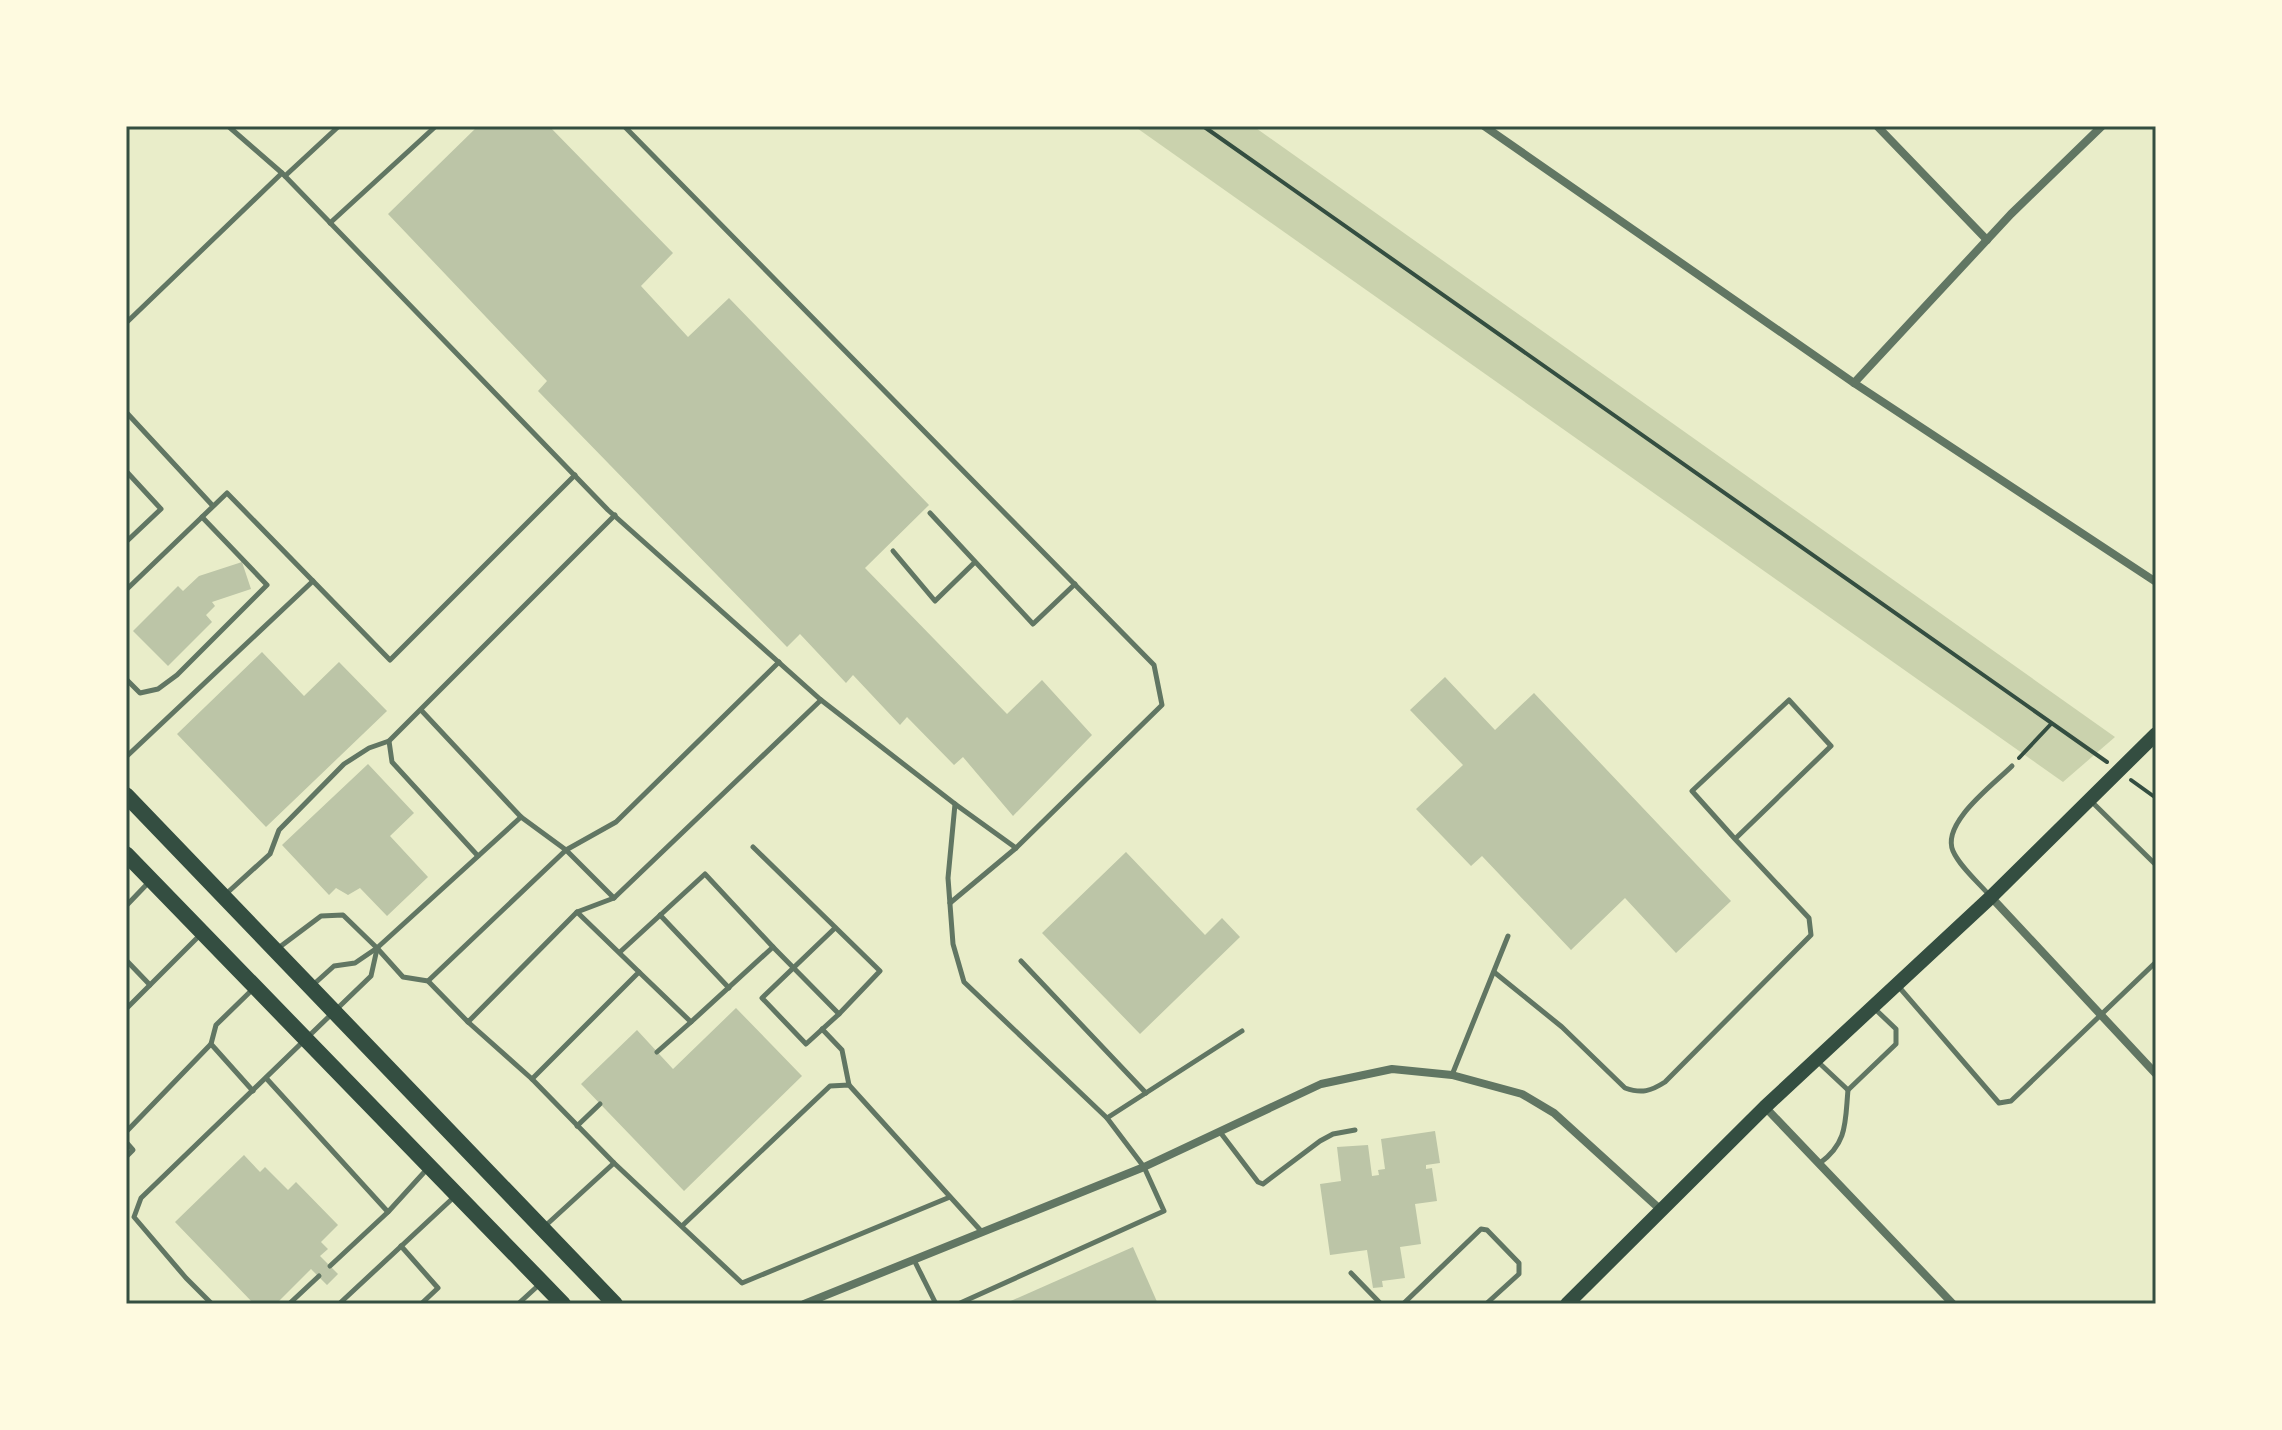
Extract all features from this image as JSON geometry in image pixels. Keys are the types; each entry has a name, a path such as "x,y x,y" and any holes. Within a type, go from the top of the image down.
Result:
{"main road":[{"path":"1567,1304 1765,1107 1991,897 2155,737"},
{"path":"126,795 615,1304"},
{"path":"126,854 563,1304"}],"street":[{"path":"1484,126 1854,383 2156,582"},
{"path":"1877,126 1987,240"},
{"path":"1854,383 1987,240 2102,126"},
{"path":"1991,897 2156,1074"},
{"path":"804,1304 1144,1167 1321,1084 1392,1069 1452,1075 1522,1094 1554,1113 1662,1211"},
{"path":"1765,1107 1953,1304"}],"lane":[{"path":"228,126 284,174 615,515 821,700 1016,848"},
{"path":"126,323 339,126"},
{"path":"330,223 436,126"},
{"path":"624,126 1154,665 1162,705 1016,848 950,903"},
{"path":"126,412 213,506"},
{"path":"126,471 161,509 126,542"},
{"path":"126,590 227,493 390,660 575,475"},
{"path":"930,513 1033,624 1075,584"},
{"path":"223,896 270,854 279,830 344,764 369,748 389,741 615,515"},
{"path":"126,679 140,693 158,689 177,675 267,585 202,517"},
{"path":"893,551 935,601 975,562"},
{"path":"126,757 313,581"},
{"path":"428,981 566,850 616,822 779,662"},
{"path":"468,1022 577,912 614,898 821,700"},
{"path":"1494,972 1562,1027 1625,1088 1637,1092 1651,1091 1675,1071 1811,935 1809,918 1735,839 1692,791 1789,700 1831,746 1735,839"},
{"path":"421,710 521,817 566,850 614,898"},
{"path":"389,741 392,762 478,856"},
{"path":"1991,897 1954,854 1950,840 1954,826 2012,766"},
{"path":"2090,800 2156,865"},
{"path":"955,804 948,878 953,944 964,982 1107,1118 1144,1167 1164,1211 958,1304"},
{"path":"310,987 334,966 355,963 377,948 521,817"},
{"path":"753,847 880,971 806,1044 762,998 835,928"},
{"path":"620,952 705,874 839,1014"},
{"path":"126,906 151,879"},
{"path":"577,912 691,1022"},
{"path":"275,951 321,916 343,915 403,977 428,981 742,1283 950,1197"},
{"path":"660,915 729,988"},
{"path":"126,1009 203,933"},
{"path":"1452,1075 1508,936"},
{"path":"657,1052 773,947"},
{"path":"212,1304 134,1217 141,1198 371,976 377,948"},
{"path":"126,960 150,985"},
{"path":"1021,961 1146,1093"},
{"path":"1895,984 1999,1103 2011,1101 2156,962"},
{"path":"532,1079 639,972"},
{"path":"126,1132 211,1044 216,1025 255,987"},
{"path":"1819,1164 1835,1152 1844,1134 1848,1090 1896,1044 1896,1029 1871,1006"},
{"path":"822,1029 842,1050 849,1085 982,1232"},
{"path":"1107,1118 1242,1031"},
{"path":"211,1044 253,1091"},
{"path":"1815,1060 1848,1090"},
{"path":"266,1078 388,1212"},
{"path":"683,1225 830,1086 849,1085"},
{"path":"577,1126 600,1104"},
{"path":"1220,1132 1258,1182 1263,1184 1320,1141 1333,1134 1355,1130"},
{"path":"126,1142 133,1150 126,1157"},
{"path":"542,1229 614,1163"},
{"path":"330,1266 388,1212 430,1167"},
{"path":"339,1304 457,1194"},
{"path":"1403,1304 1481,1229 1487,1230 1519,1263 1519,1274 1486,1304"},
{"path":"401,1246 438,1288 421,1304"},
{"path":"914,1260 936,1304"},
{"path":"1351,1273 1381,1304"},
{"path":"289,1304 319,1276"},
{"path":"518,1304 542,1282"}],"path":[{"path":"1203,126 2102,759"},
{"path":"2012,766 2052,724"},
{"path":"2138,786 2156,798"}],"green space":[{"path":"1134,126 1253,126 2115,737 2063,782"}],"building":[{"path":"478,126 549,126 673,253 641,286 688,337 729,298 929,505 865,568 1007,714 1042,680 1092,735 1013,816 963,757 954,765 907,717 900,725 853,675 846,683 800,634 787,647 538,391 547,381 388,214"},
{"path":"242,562 251,589 212,602 215,606 206,615 212,622 168,666 133,631 178,586 183,591 199,576"},
{"path":"262,652 304,696 339,662 387,711 266,827 177,734"},
{"path":"1445,677 1495,730 1534,693 1731,901 1676,953 1625,898 1571,950 1482,856 1471,866 1416,809 1463,765 1410,710"},
{"path":"368,764 414,813 390,836 428,877 387,916 360,888 348,895 336,888 329,895 282,845"},
{"path":"1126,852 1205,935 1222,918 1240,937 1140,1034 1042,933"},
{"path":"736,1008 802,1076 684,1191 581,1084 637,1030 673,1069"},
{"path":"1435,1131 1440,1163 1426,1165 1426,1169 1432,1168 1437,1201 1415,1204 1421,1244 1400,1247 1405,1278 1382,1281 1383,1287 1373,1288 1367,1250 1330,1255 1320,1184 1341,1181 1337,1147 1368,1145 1372,1176 1379,1175 1378,1170 1385,1169 1381,1139"},
{"path":"244,1155 260,1172 265,1167 288,1190 296,1182 338,1225 321,1242 328,1249 320,1256 338,1274 327,1285 311,1269 276,1304 254,1304 175,1222"},
{"path":"1133,1247 1158,1304 1004,1304"}]}
